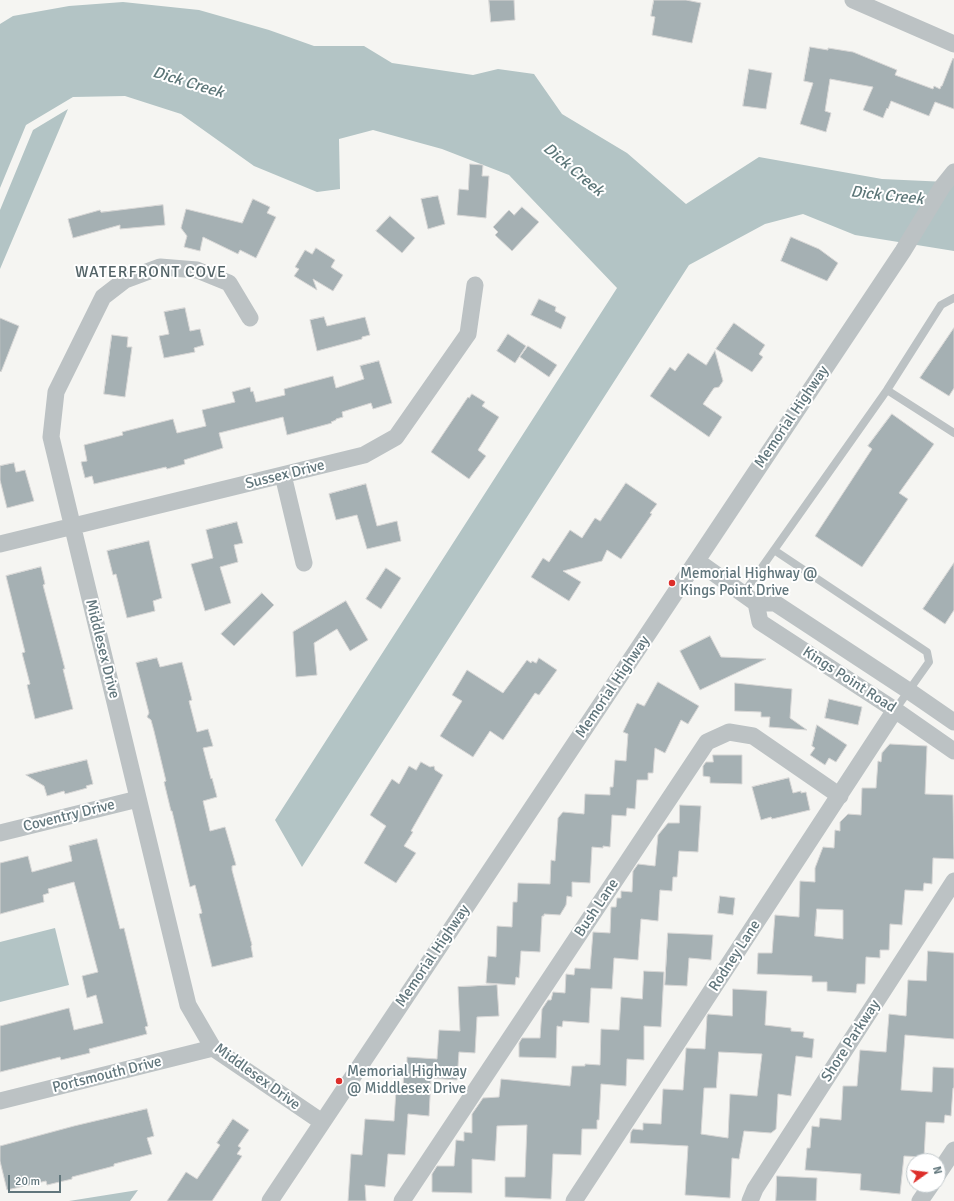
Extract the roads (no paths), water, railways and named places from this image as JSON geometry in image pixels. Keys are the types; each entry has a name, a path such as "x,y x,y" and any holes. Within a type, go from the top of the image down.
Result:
{"street":[{"path":"853,0 954,44"},
{"name":"Memorial Highway","path":"270,1201 903,251 942,187 953,173"},
{"name":"Middlesex Drive","path":"250,318 229,283 197,270 160,267 125,280 104,297 56,392 51,437 188,1005 213,1048 322,1122"},
{"name":"Sussex Drive","path":"0,544 364,455 396,438 468,334 475,286"},
{"path":"283,476 304,563"},
{"path":"697,561 749,598"},
{"name":"Kings Point Road","path":"749,598 775,603 954,722"},
{"name":"Kings Point Road","path":"749,598 760,622 895,710 954,751"},
{"name":"Rodney Lane","path":"574,1201 895,710"},
{"name":"Bush Lane","path":"402,1201 707,742 729,732 753,736 840,796"},
{"name":"Coventry Drive","path":"0,833 138,799"},
{"name":"Shore Parkway","path":"750,1201 755,1189 954,881"},
{"name":"Portsmouth Drive","path":"0,1101 213,1048"},
{"path":"946,1162 954,1150"}],"lane":[{"path":"749,598 774,550 887,390 941,305 954,298"},
{"path":"887,390 954,433"},
{"path":"774,550 927,652 928,662 895,710"}],"water":[{"name":"Dick Creek","path":"123,2 199,10 269,30 314,46 364,46 392,63 473,75 498,69 534,74 562,114 627,153 686,204 759,157 882,179 947,182 954,184 954,251 855,235 803,214 765,224 689,265 302,867 275,820 617,288 509,175 442,149 373,130 339,139 340,189 317,192 254,166 181,114 125,96 73,97 26,125 0,188 0,24 13,16 69,6"},
{"path":"68,109 0,269 0,210 33,130"},
{"path":"55,928 69,985 0,1002 0,942"},
{"path":"138,1190 130,1201 69,1201"}],"place":[{"name":"Memorial Highway @ Kings Point Drive","path":"672,583"},
{"name":"Memorial Highway @ Middlesex Drive","path":"339,1081"}],"district":[{"name":"WATERFRONT COVE","path":"151,273"}]}
